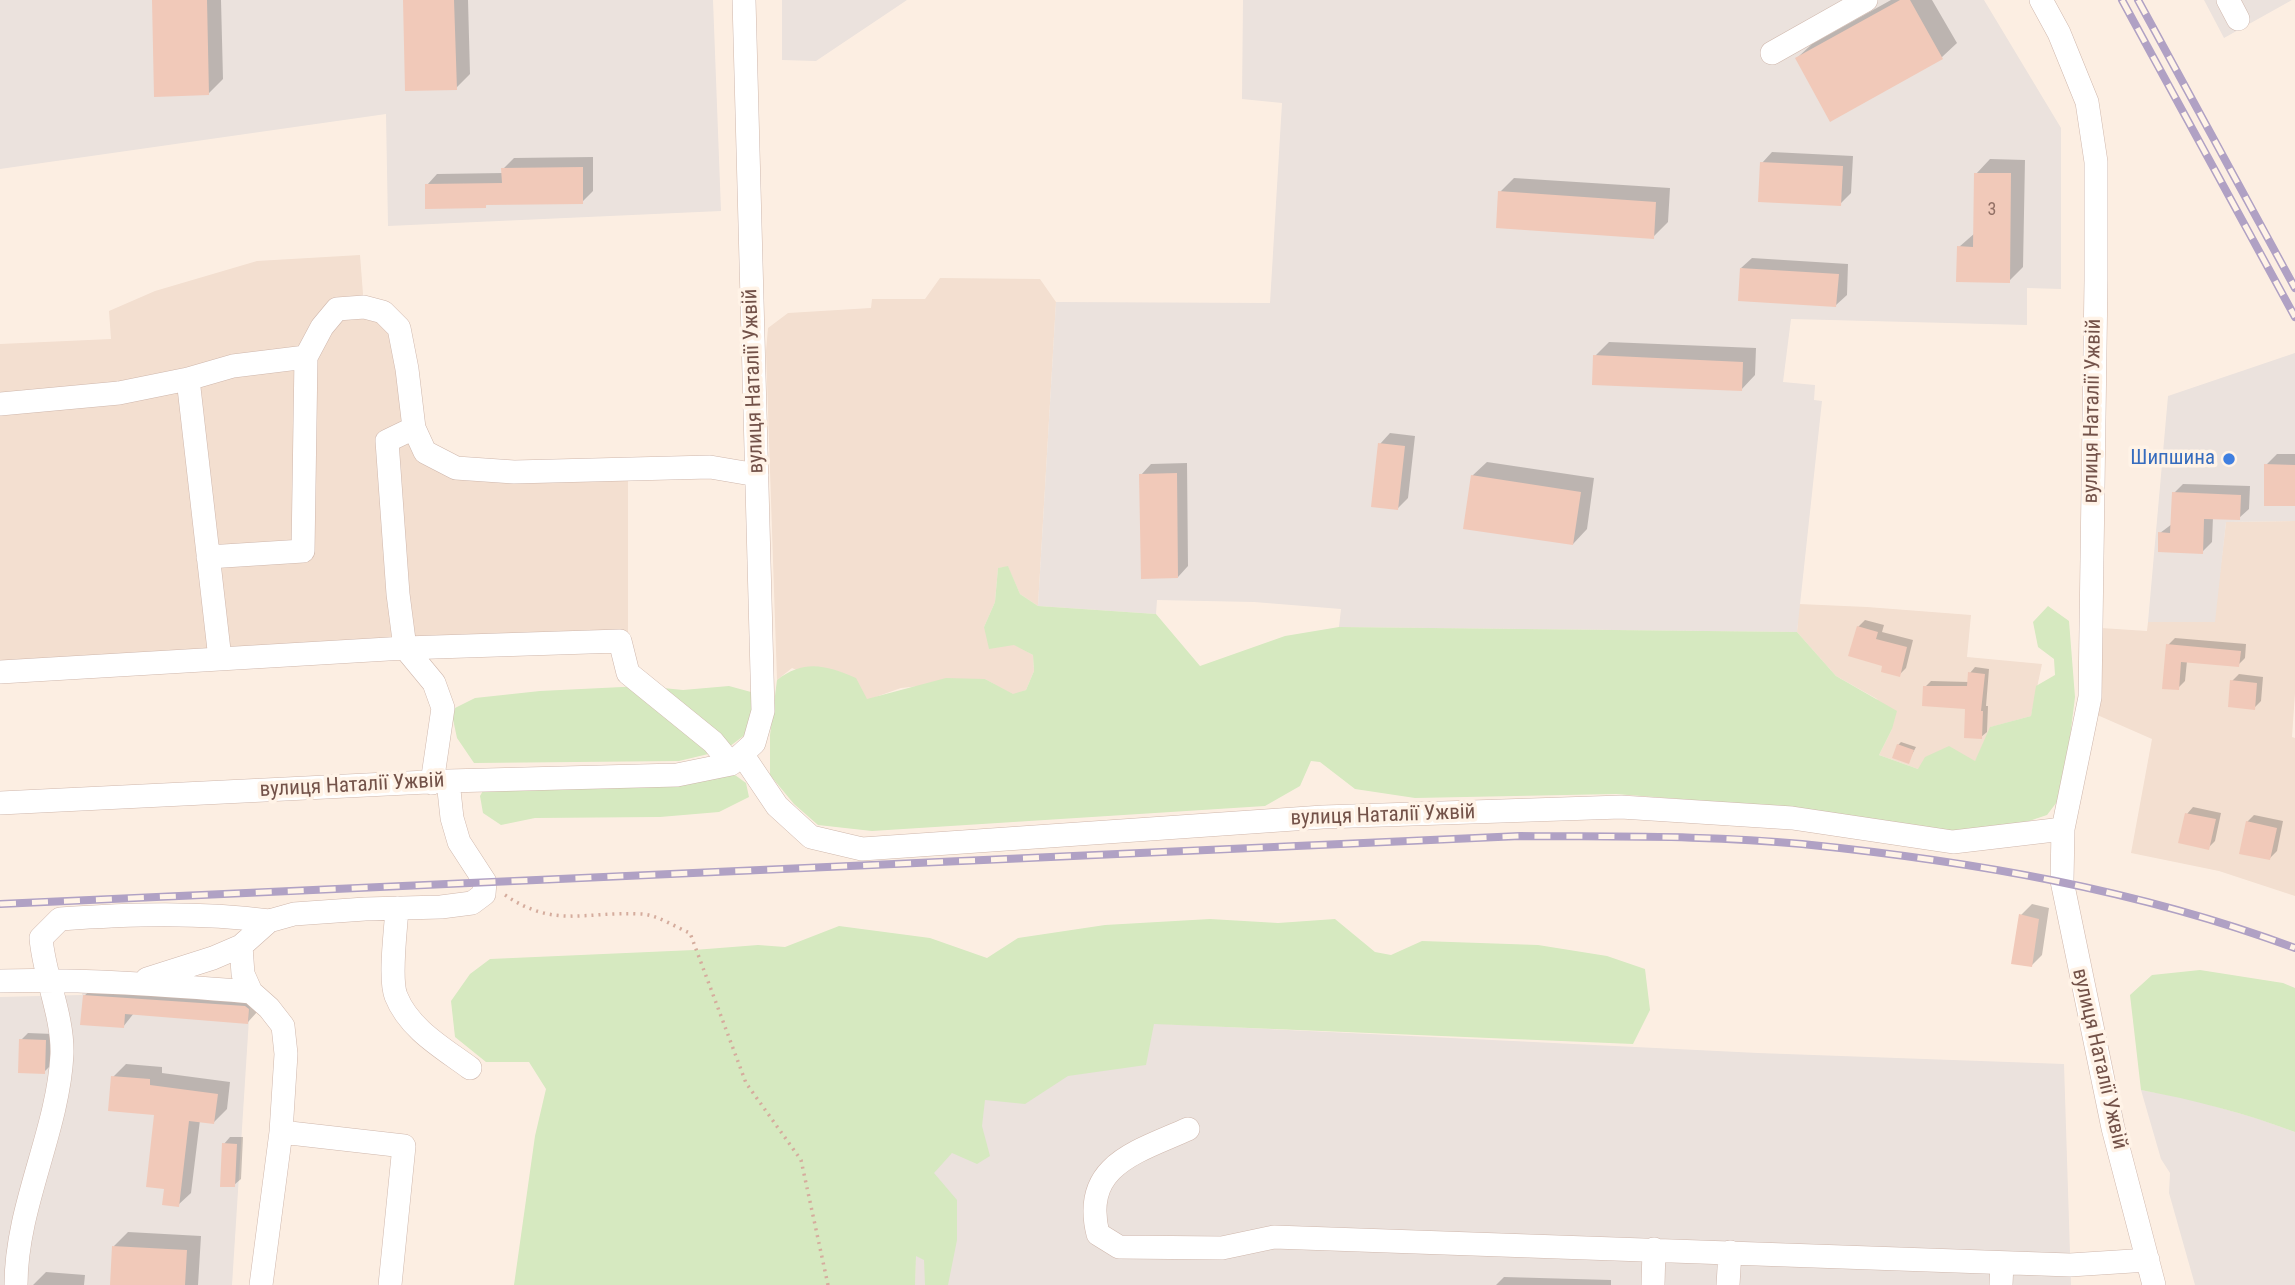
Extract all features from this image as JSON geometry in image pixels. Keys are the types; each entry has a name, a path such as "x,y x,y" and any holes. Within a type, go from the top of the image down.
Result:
{"street":[{"name":"вулиця Наталії Ужвій","path":"0,803 440,782 677,775 736,759 754,743 763,712 744,0"},
{"path":"1772,53 1866,0"},
{"name":"вулиця Наталії Ужвій","path":"2041,0 2059,33 2087,102 2096,162 2090,697 2063,829 2062,881 2113,1128 2154,1285"},
{"path":"208,557 303,551 306,358 322,327 337,309 364,307 383,312 399,328 414,428 425,452 456,468 514,472 710,467 757,475"},
{"path":"0,404 119,393 188,379 233,366 306,358"},
{"path":"188,379 220,659"},
{"path":"16,1285 16,1267 36,1171 52,1116 62,1052 51,979 43,960 41,938 60,919 132,914 234,916 269,921 294,914 441,907 472,903 484,894 485,882 459,842 440,782 443,708 434,683 405,648 398,594 387,441 414,428"},
{"path":"0,673 405,648 620,641 628,673 736,759"},
{"name":"вулиця Наталії Ужвій","path":"736,759 777,806 811,837 862,849 1323,817 1621,807 1792,818 1953,842 2063,829"},
{"path":"397,908 395,995 415,1027 470,1068"},
{"path":"137,983 241,946 269,921"},
{"path":"241,946 243,974 251,992 269,1008 282,1026 286,1054 281,1132 261,1285"},
{"path":"0,981 51,979 251,992"},
{"path":"1188,1129 1122,1159 1099,1185 1093,1215 1098,1234 1119,1247 1222,1248 1273,1237 1730,1252 2002,1274 2070,1265 2148,1260"},
{"path":"281,1132 404,1146 390,1285"},
{"path":"1653,1285 1654,1249"},
{"path":"1728,1285 1730,1252"}],"path":[{"path":"485,882 523,908 553,917 643,914 690,933 746,1083 801,1160 828,1285"}],"shaded area":[{"path":"0,0 713,0 721,211 388,226 386,114 0,169"},
{"path":"782,0 907,0 816,61 782,60"},
{"path":"1243,0 1984,0 2061,128 2061,289 2027,288 2027,325 1791,319 1783,382 1815,385 1814,400 1822,401 1797,632 1339,627 1341,609 1254,602 1157,600 1156,614 1038,606 1056,302 1270,303 1282,103 1242,99"},
{"path":"2204,0 2292,0 2224,38"},
{"path":"360,255 364,307 383,312 414,428 456,468 628,469 628,637 0,672 0,344 111,339 109,311 155,291 257,261"},
{"path":"940,278 1040,279 1056,302 1038,606 1020,594 1008,567 998,568 995,602 984,627 1033,655 1034,671 1026,690 1013,695 985,679 901,688 867,700 792,668 777,680 766,351 768,328 788,313 871,308 872,299 925,299"},
{"name":"Шипшина","path":"2295,353 2295,521 2226,522 2215,622 2148,622 2168,396"},
{"path":"2295,521 2295,693 2292,737 2295,738 2295,896 2219,871 2131,853 2152,739 2095,714 2101,628 2147,631 2148,622 2214,622 2226,522"},
{"path":"1799,604 1971,615 1967,657 2042,664 2031,716 1991,727 1975,762 1918,769 1879,755 1892,729 1877,699 1836,676 1797,632"},
{"path":"83,990 250,1003 232,1285 0,1285 0,997 82,995"},
{"path":"920,1012 1758,1053 2064,1064 2071,1285 915,1285"},
{"path":"2141,1090 2190,1099 2295,1132 2295,1285 2195,1285 2169,1193 2170,1173 2161,1159"}],"green space":[{"path":"1008,566 1020,594 1038,606 1156,614 1200,666 1285,636 1339,627 1797,632 1836,676 1897,711 1892,729 1879,755 1918,769 1925,757 1949,746 1975,761 1990,727 2031,716 2036,686 2055,675 2054,659 2038,647 2033,622 2048,606 2069,621 2075,697 2063,794 2047,815 2008,828 1949,832 1743,804 1616,794 1415,798 1355,789 1320,762 1311,761 1300,786 1265,806 872,831 818,825 794,804 770,775 770,735 777,680 797,669 815,666 856,678 867,699 946,678 985,679 1013,694 1026,690 1034,671 1033,655 1014,645 989,649 984,627 995,602 998,568"},
{"path":"643,686 683,690 729,686 751,692 753,711 746,734 725,750 679,761 474,763 457,738 451,710 475,698 540,691"},
{"path":"735,775 746,783 749,797 719,812 660,817 535,818 501,825 483,813 480,796 484,789 679,783"},
{"path":"1210,919 1278,923 1335,919 1375,952 1391,955 1422,941 1538,945 1607,956 1645,969 1650,1010 1633,1044 1154,1024 1146,1065 1068,1076 1025,1104 985,1100 982,1126 990,1156 977,1164 952,1153 934,1173 957,1200 957,1240 948,1285 925,1285 924,1260 916,1256 915,1285 514,1285 535,1136 546,1089 529,1062 486,1062 455,1037 451,1001 470,974 490,959 758,945 785,947 839,926 930,938 987,958 1018,938 1105,925"},
{"path":"2200,970 2283,983 2295,988 2295,1132 2219,1108 2141,1090 2130,995 2152,975"}],"building":[{"path":"152,0 207,0 209,95 154,97"},
{"path":"403,0 454,0 457,90 405,91"},
{"path":"1900,0 1910,0 1943,59 1830,122 1795,58"},
{"path":"1760,162 1843,166 1841,206 1758,202"},
{"path":"583,167 583,204 425,209 425,184 502,183 501,168"},
{"path":"1974,173 2011,173 2010,283 1956,282 1957,246 1973,247"},
{"path":"1498,191 1656,202 1654,239 1496,228"},
{"path":"1740,268 1839,274 1836,307 1738,301"},
{"path":"1593,355 1743,362 1742,391 1592,385"},
{"path":"1378,443 1405,446 1398,510 1371,507"},
{"path":"2264,464 2295,465 2295,506 2264,506"},
{"path":"1177,473 1178,578 1141,579 1139,474"},
{"path":"1471,475 1581,492 1573,545 1463,529"},
{"path":"2172,492 2241,495 2240,520 2204,519 2203,554 2158,552 2158,532 2170,533"},
{"path":"1857,626 1878,632 1876,639 1907,647 1900,677 1881,672 1882,666 1848,656"},
{"path":"2166,644 2241,651 2239,667 2181,662 2179,690 2162,689"},
{"path":"1968,672 1985,674 1981,711 1982,739 1964,738 1965,709 1922,706 1923,686 1967,686"},
{"path":"2230,680 2257,683 2255,710 2228,707"},
{"path":"1897,744 1914,750 1909,764 1892,758"},
{"path":"2185,813 2216,819 2209,850 2178,843"},
{"path":"2246,821 2277,828 2270,860 2239,854"},
{"path":"2019,914 2039,919 2032,967 2011,964"},
{"path":"83,995 245,1006 249,1009 248,1024 125,1014 124,1028 80,1025"},
{"path":"19,1039 46,1040 45,1074 18,1073"},
{"path":"111,1076 150,1079 150,1085 218,1094 214,1124 189,1121 179,1207 162,1205 164,1189 146,1187 154,1115 108,1111"},
{"path":"222,1143 237,1144 235,1187 220,1187"},
{"path":"112,1246 187,1250 185,1285 110,1285"}],"railway":[{"path":"2122,0 2295,317"},
{"path":"2138,0 2295,288"},
{"path":"0,904 1520,836 1661,837 1802,844 1990,869 2052,880 2175,909 2295,948"}],"place":[{"name":"Шипшина","path":"2229,459"}]}
